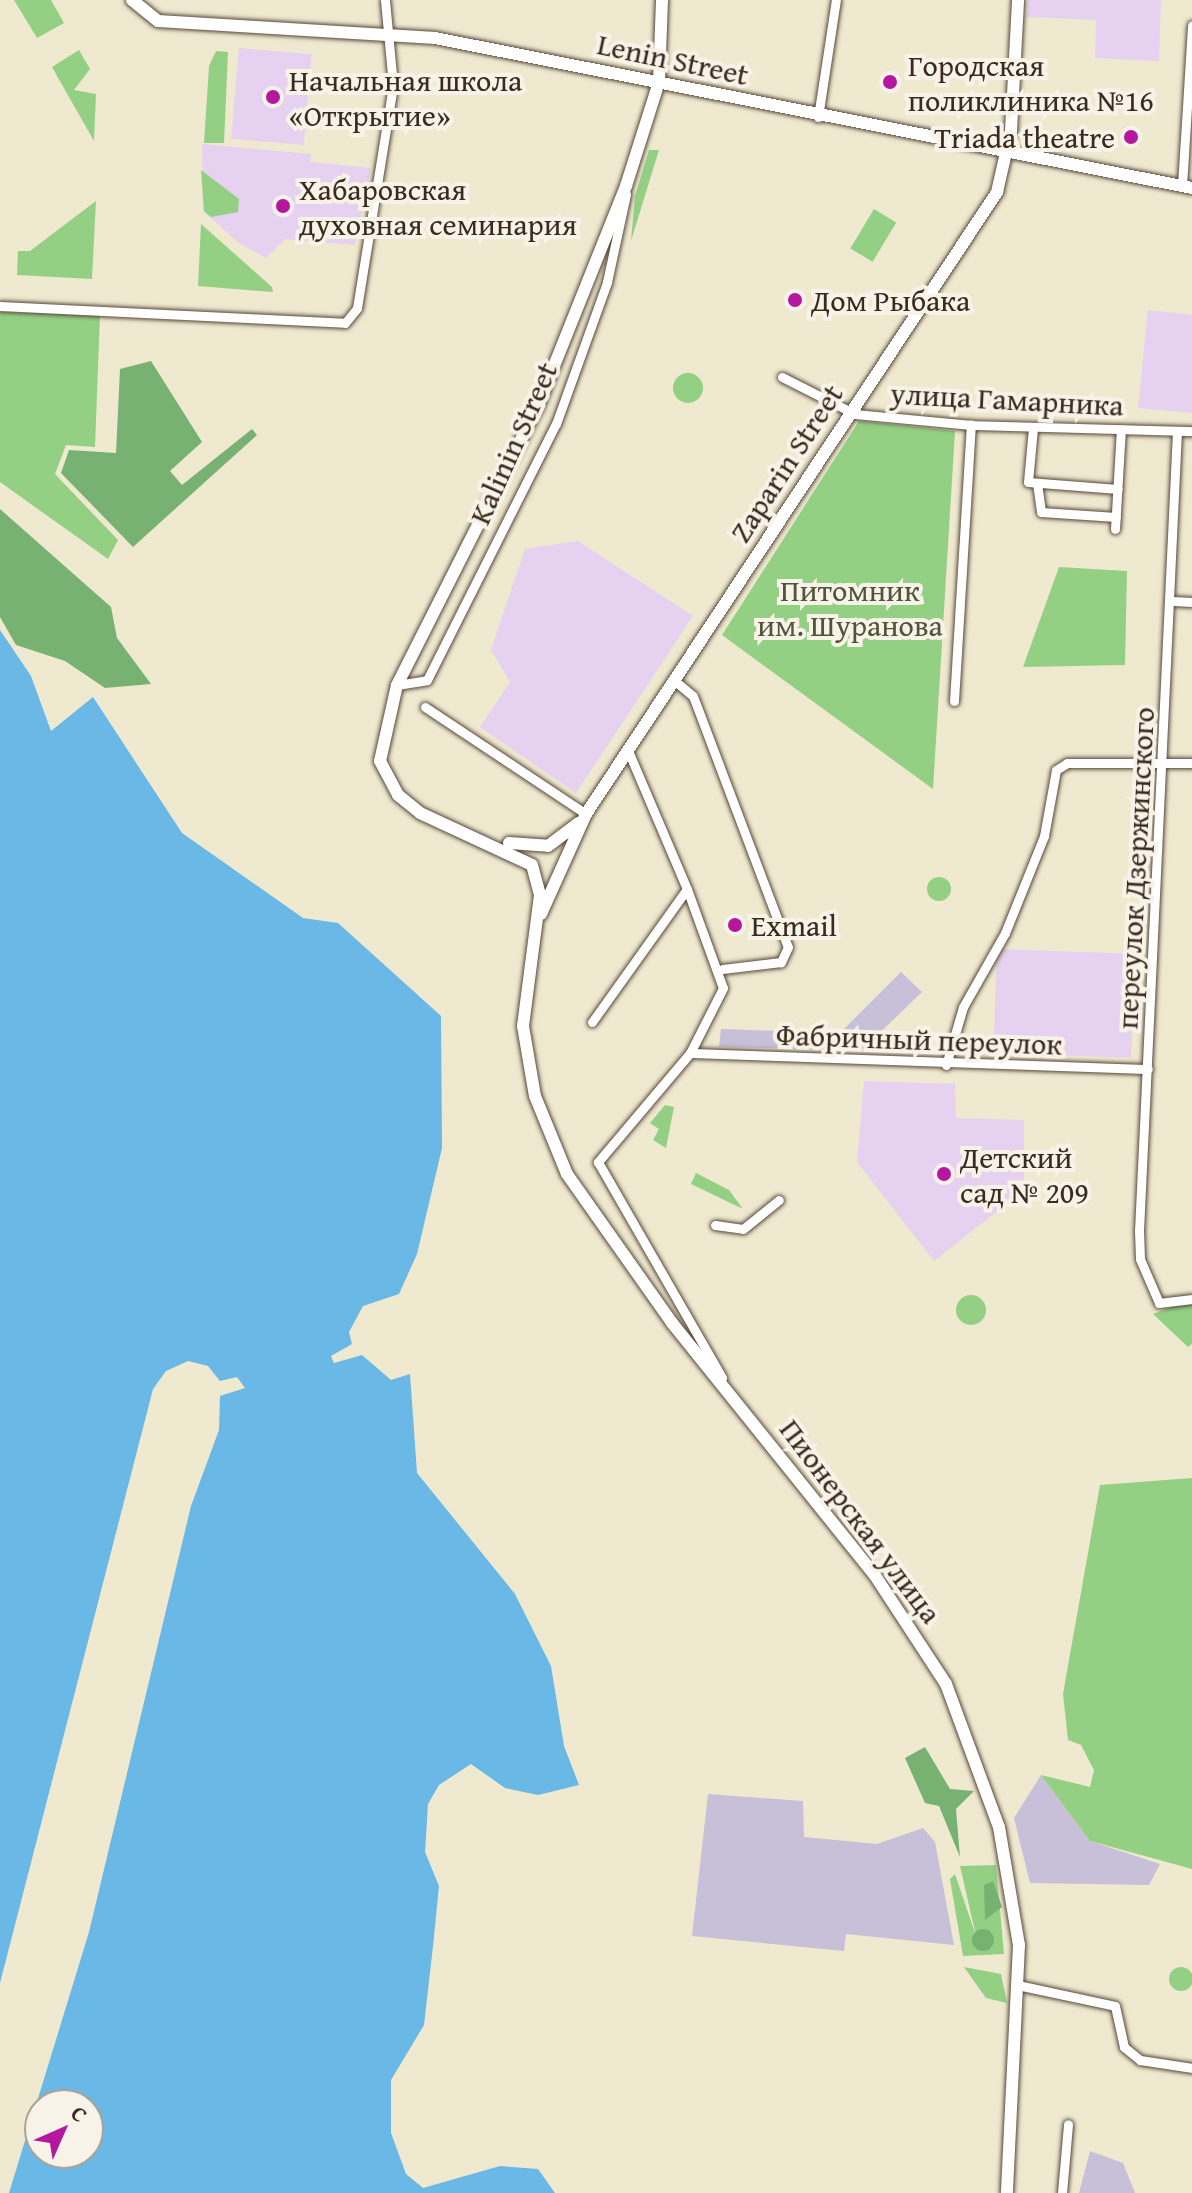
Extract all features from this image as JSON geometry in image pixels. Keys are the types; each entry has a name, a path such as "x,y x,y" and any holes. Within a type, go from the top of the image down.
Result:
{"main road":[{"name":"Lenin Street","path":"132,0 141,15 481,46 818,117 1187,187"},
{"name":"Kalinin Street","path":"474,835 420,813 386,778 382,728 397,685 537,408 626,186 659,82 662,0"},
{"name":"Zaparin Street","path":"533,936 586,814 997,192 1007,151 1018,0"},
{"path":"474,835 548,846 586,814"},
{"name":"Пионерская улица","path":"474,835 532,865 540,879 523,1026 547,1134 587,1207 672,1323 730,1391 888,1593 946,1684 999,1827 1022,1986 1007,2193"}],"street":[{"path":"0,306 331,327 357,308 393,85 393,37 385,0"},
{"path":"818,117 836,0"},
{"path":"1187,187 1192,25"},
{"name":"Kalinin Street","path":"397,685 427,680 556,424 607,282 626,186"},
{"name":"улица Гамарника","path":"782,377 852,412 971,425 1192,431"},
{"path":"954,701 971,425"},
{"path":"1033,428 1028,482 1118,489"},
{"path":"1115,529 1121,429"},
{"name":"переулок Дзержинского","path":"1177,431 1173,601 1140,1259 1159,1303 1192,1299"},
{"path":"1037,483 1041,512 1116,517"},
{"path":"1173,601 1192,602"},
{"path":"675,681 693,696 788,947 781,962 722,969"},
{"path":"425,707 586,814"},
{"path":"628,751 722,969 717,1007 690,1053 598,1162 730,1391"},
{"path":"946,1065 963,1007 1005,933 1044,836 1056,770 1067,763 1192,763"},
{"path":"592,1022 687,889"},
{"name":"Фабричный переулок","path":"690,1053 946,1065 1148,1069"},
{"path":"715,1225 743,1229 779,1200"},
{"path":"1022,1986 1115,2006 1124,2047 1140,2060 1192,2068"},
{"path":"1062,2193 1068,2124"}],"shaded area":[{"path":"1028,0 1161,0 1159,61 1095,58 1096,20 1027,17"},
{"name":"Начальная школа «Открытие»","path":"239,48 312,54 304,145 231,139"},
{"name":"Хабаровская духовная семинария","path":"202,144 311,154 310,162 371,168 355,245 285,239 266,258 239,243 203,211"},
{"path":"1148,310 1192,315 1192,413 1138,408"},
{"path":"578,541 693,616 576,793 480,727 510,682 491,650 525,549"},
{"path":"997,949 1135,954 1131,1058 993,1053"},
{"path":"901,972 922,992 862,1050 719,1047 721,1029 840,1033"},
{"name":"Детский сад № 209","path":"864,1081 955,1084 956,1118 1024,1120 1024,1190 934,1261 857,1162"},
{"path":"1041,1775 1090,1841 1160,1864 1149,1885 1030,1883 1014,1818"},
{"path":"708,1794 803,1801 804,1837 877,1844 923,1828 935,1842 954,1945 846,1934 844,1951 692,1936"},
{"path":"1090,2151 1123,2163 1135,2193 1079,2193"}],"green space":[{"path":"14,0 51,0 64,23 37,38"},
{"path":"79,50 90,69 74,90 96,94 94,141 52,67"},
{"path":"216,51 228,52 224,143 204,143 209,66"},
{"path":"649,150 659,150 631,241 635,196"},
{"path":"201,170 239,199 238,212 211,217 204,211"},
{"path":"96,201 92,279 17,275 18,251 30,251"},
{"path":"874,209 896,222 873,262 850,248"},
{"path":"201,224 272,287 273,292 198,286"},
{"path":"0,312 100,315 95,447 66,445 55,474 118,540 108,559 0,482"},
{"path":"151,361 202,442 170,471 182,485 252,429 257,435 133,547 61,473 69,450 116,453 120,369"},
{"path":"688,373 699,377 703,388 699,399 688,403 677,399 673,388 677,377"},
{"name":"Питомник им. Шуранова","path":"859,421 955,431 933,789 722,635"},
{"path":"0,509 111,607 117,638 151,684 105,688 65,661 16,645 0,617"},
{"path":"1059,567 1127,571 1125,665 1023,667"},
{"path":"939,877 947,881 951,889 947,897 939,901 931,897 927,889 931,881"},
{"path":"665,1105 674,1107 666,1148 653,1140 659,1129 650,1123"},
{"path":"696,1173 729,1190 743,1209 691,1184"},
{"path":"971,1295 982,1299 986,1310 982,1321 971,1325 960,1321 956,1310 960,1299"},
{"path":"1192,1299 1192,1344 1188,1347 1153,1314"},
{"path":"1192,1478 1192,1869 1090,1841 1041,1775 1090,1787 1094,1770 1081,1745 1068,1740 1063,1694 1100,1485"},
{"path":"925,1747 950,1789 974,1791 956,1809 960,1857 939,1806 925,1803 905,1758"},
{"path":"996,1865 1004,1954 963,1956 950,1879 955,1874 976,1936 960,1866"},
{"path":"993,1881 1002,1907 985,1920 984,1885"},
{"path":"983,1929 991,1932 994,1940 991,1948 983,1951 975,1948 972,1940 975,1932"},
{"path":"964,1967 1001,1974 1007,2003 986,1998"},
{"path":"1181,1967 1192,1974 1193,1979 1186,1990 1181,1991 1170,1984 1169,1979 1176,1968"}],"water":[{"path":"0,630 31,676 51,731 93,697 182,833 303,918 338,923 441,1016 442,1148 417,1254 399,1294 363,1306 349,1332 352,1344 331,1356 334,1363 362,1355 391,1380 410,1374 417,1473 515,1594 551,1666 564,1746 579,1785 538,1795 505,1788 471,1764 439,1785 428,1804 425,1852 439,1886 433,1946 424,2025 391,2080 391,2133 406,2174 423,2188 500,2166 538,2169 555,2193 9,2193 24,2144 24,2169 104,2169 104,2089 41,2089 89,1932 191,1506 219,1430 220,1396 245,1388 237,1377 220,1381 208,1366 188,1361 166,1371 153,1389 0,1983"}],"place":[{"name":"Городская поликлиника №16","path":"890,82"},
{"name":"Начальная школа «Открытие»","path":"273,97"},
{"name":"Triada theatre","path":"1131,137"},
{"name":"Хабаровская духовная семинария","path":"283,206"},
{"name":"Дом Рыбака","path":"795,300"},
{"name":"Exmail","path":"735,925"},
{"name":"Детский сад № 209","path":"944,1174"}]}
